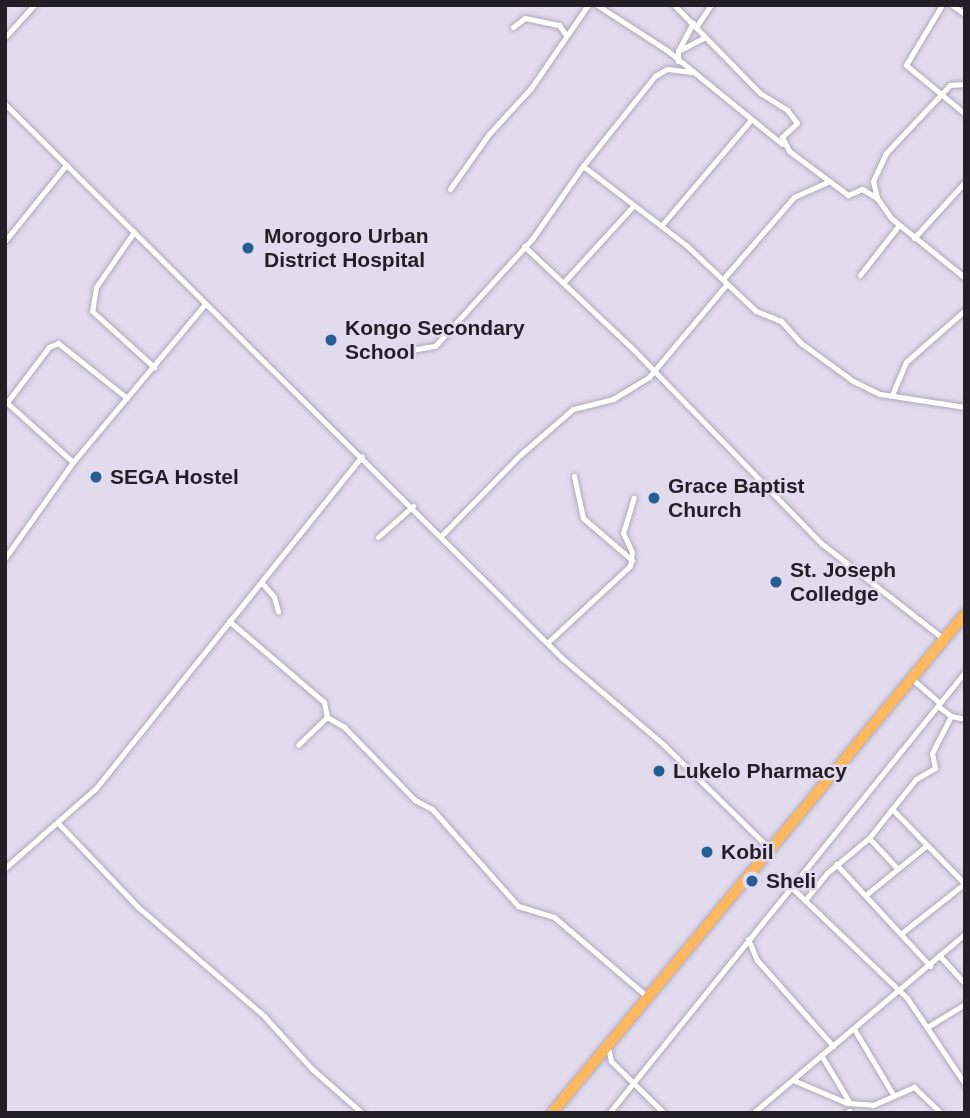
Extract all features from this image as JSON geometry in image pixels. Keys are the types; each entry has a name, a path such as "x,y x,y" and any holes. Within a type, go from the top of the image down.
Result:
{"highway":[{"path":"552,1113 965,614"}],"street":[{"path":"5,37 34,5"},
{"path":"450,189 588,5"},
{"path":"597,5 678,61 848,195 862,189 877,198 899,225 965,278"},
{"path":"674,5 760,93 795,120 797,124 784,132 784,145"},
{"path":"678,61 678,51 711,5"},
{"path":"942,5 906,62 965,114"},
{"path":"952,5 965,14"},
{"path":"513,27 526,18 559,25 566,35"},
{"path":"678,51 705,37"},
{"path":"400,352 435,346 524,246 655,76 667,69 692,72"},
{"path":"877,198 873,181 886,153 941,94 954,83 965,83"},
{"path":"5,104 205,304 443,535 547,643 671,752 769,848"},
{"path":"661,226 751,120"},
{"path":"5,241 66,164"},
{"path":"583,166 661,226 760,313 781,321 832,367 865,388 965,407"},
{"path":"723,279 794,197 830,181"},
{"path":"914,238 965,183"},
{"path":"563,283 635,205"},
{"path":"860,275 899,225"},
{"path":"134,232 96,288 92,311 153,367"},
{"path":"524,246 821,543 944,639"},
{"path":"443,535 520,455 573,409 613,399 652,373 726,285"},
{"path":"5,558 73,462 205,304"},
{"path":"892,395 906,362 965,310"},
{"path":"73,462 6,403 49,347 58,343 127,398"},
{"path":"5,868 58,823 135,742 148,718 262,583 362,456"},
{"path":"574,476 583,518 632,561"},
{"path":"632,561 622,533 634,498"},
{"path":"378,537 413,506"},
{"path":"547,643 620,578 632,561"},
{"path":"262,583 274,597 278,611"},
{"path":"229,621 324,702 327,717 344,727 415,800 432,809 518,906 554,918 643,993"},
{"path":"609,1113 965,672"},
{"path":"911,678 951,716 965,719"},
{"path":"806,899 836,864 869,838 916,779 934,768 932,753 951,716"},
{"path":"299,745 327,717"},
{"path":"892,809 965,884 903,932"},
{"path":"58,823 139,908 264,1016 311,1068 362,1113"},
{"path":"869,838 896,867"},
{"path":"867,894 896,867 927,845"},
{"path":"836,864 903,932 930,966"},
{"path":"791,887 900,993 929,1026 965,1084"},
{"path":"753,1113 900,993 965,934"},
{"path":"748,939 757,960 833,1046"},
{"path":"939,955 965,984"},
{"path":"929,1026 965,1004"},
{"path":"854,1029 894,1096"},
{"path":"608,1045 611,1061 634,1080 664,1113"},
{"path":"821,1055 848,1103 849,1112"},
{"path":"793,1080 848,1103 873,1105 914,1087 941,1113"}],"place":[{"name":"Morogoro Urban District Hospital","path":"248,248"},
{"name":"Kongo Secondary School","path":"331,340"},
{"name":"SEGA Hostel","path":"96,477"},
{"name":"Grace Baptist Church","path":"654,498"},
{"name":"St. Joseph Colledge","path":"776,582"},
{"name":"Lukelo Pharmacy","path":"659,771"},
{"name":"Kobil","path":"707,852"},
{"name":"Sheli","path":"752,881"}]}
